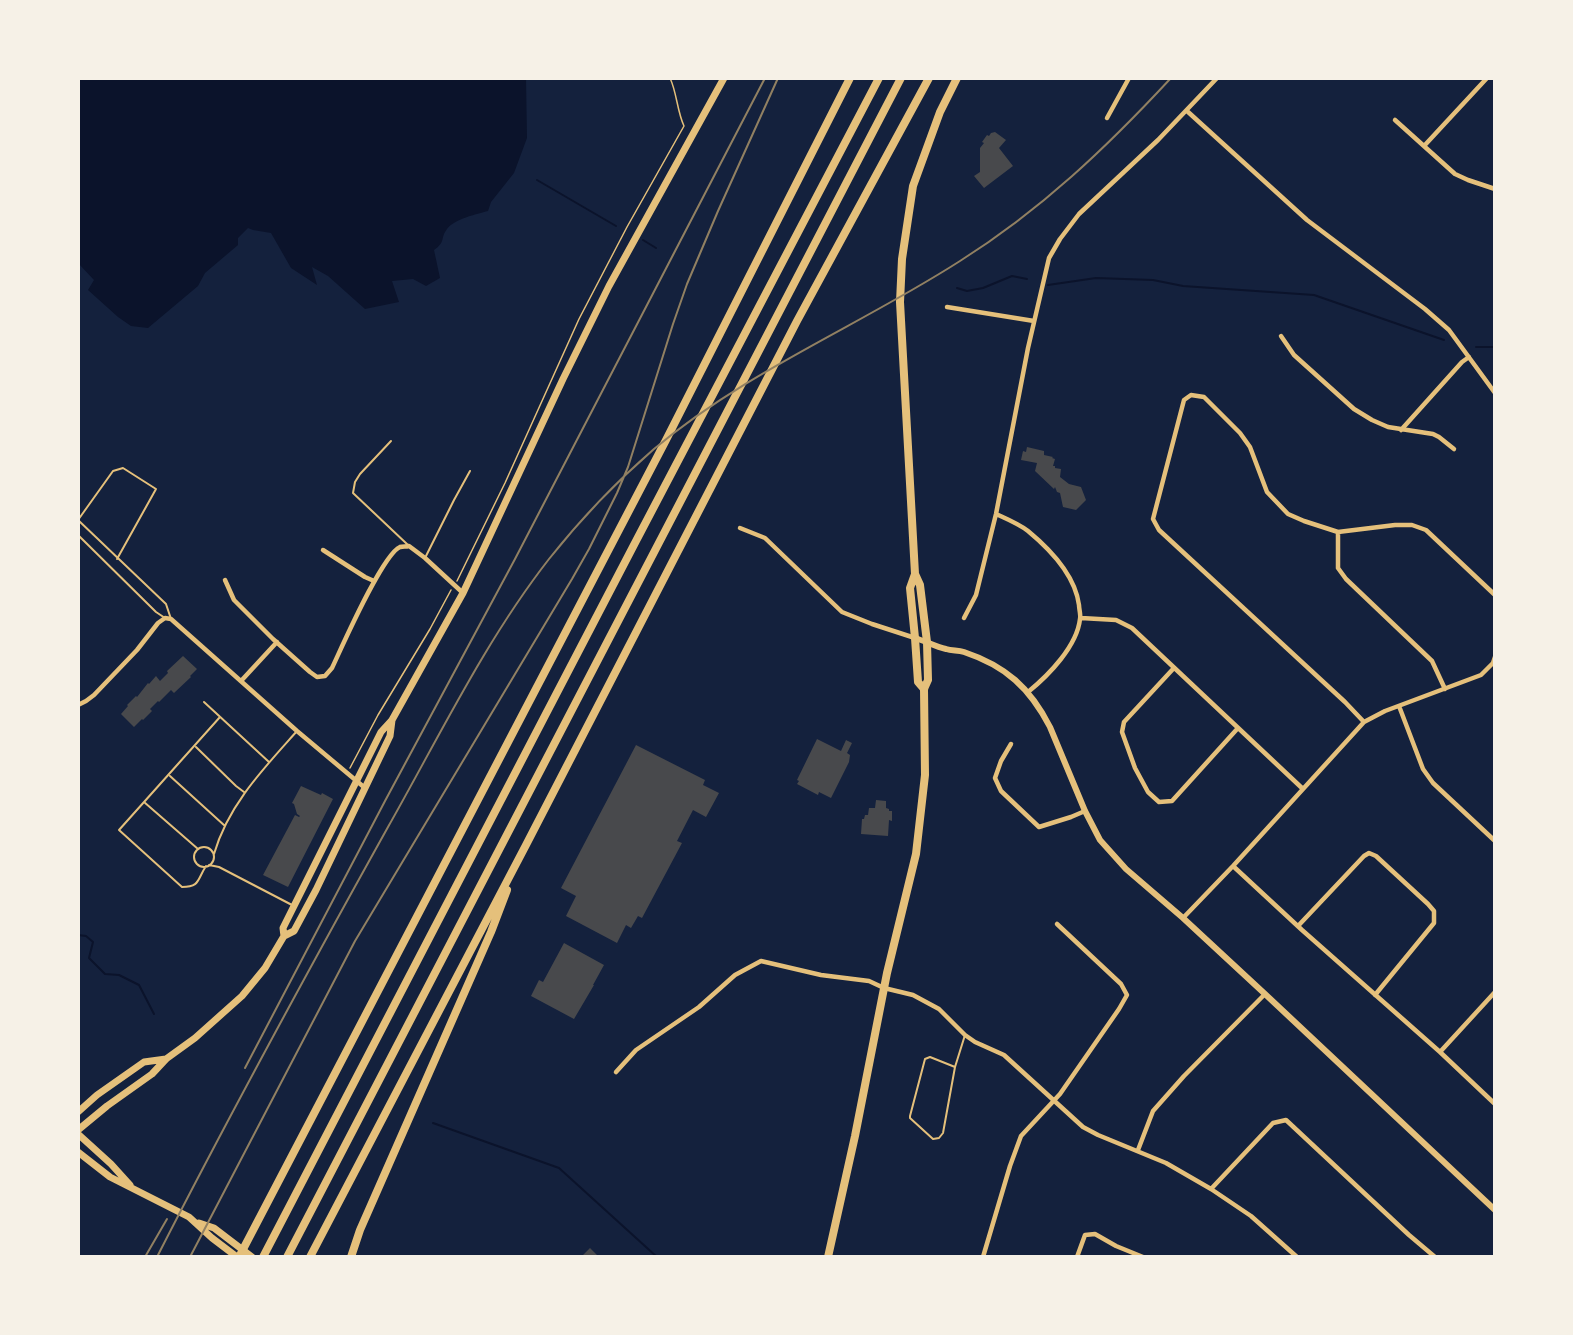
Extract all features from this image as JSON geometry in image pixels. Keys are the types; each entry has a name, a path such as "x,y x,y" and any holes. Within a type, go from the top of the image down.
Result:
{"highway":[{"path":"238,1257 666,440 850,78"},
{"path":"263,1257 879,78"},
{"path":"287,1257 901,78"},
{"path":"310,1257 792,331 929,78"},
{"path":"351,1257 360,1230 491,932 526,845"}],"main road":[{"path":"284,936 283,928 381,732 392,720 463,593 609,286 724,78"},
{"path":"828,1257 884,988 914,865 921,817 925,775 924,689 928,680 927,642 920,585 915,573 900,302 902,259 913,186 940,112 957,78"},
{"path":"915,573 910,588 918,682 924,689"},
{"path":"131,1187 78,1132 107,1106 152,1074 166,1059 195,1038 243,996 265,968 284,936 294,931 390,736 392,720"},
{"path":"78,1112 97,1095 144,1062 166,1059"},
{"path":"78,1152 110,1177 195,1221 214,1228 252,1257"},
{"path":"195,1221 212,1238 238,1257"}],"street":[{"path":"1107,118 1129,78"},
{"path":"964,618 976,595 996,514 1048,258 1079,214 1125,173 1217,78"},
{"path":"1424,146 1487,78"},
{"path":"1187,111 1307,220 1425,309 1449,330 1495,393"},
{"path":"1395,120 1455,174 1495,189"},
{"path":"947,307 1034,321"},
{"path":"1281,336 1294,355 1354,409 1388,427 1433,434 1454,449"},
{"path":"1401,430 1462,362 1470,357"},
{"path":"1364,722 1159,530 1153,519 1184,400 1191,395 1204,397 1240,433 1250,447 1267,492 1288,514 1338,532 1395,525 1412,525 1426,530 1495,595"},
{"path":"996,514 1027,530 1060,563 1074,584 1078,600 1081,618 1072,643 1062,658 1028,692"},
{"path":"740,528 765,537 842,612 945,649 962,651 1001,668 1028,692 1044,714 1085,811 1100,840 1126,869 1183,918 1495,1210"},
{"path":"1338,532 1338,568 1342,574 1432,661 1445,689"},
{"path":"225,580 234,600 277,642 318,677 325,676 332,668 374,581 392,554 400,547 409,546 463,593"},
{"path":"323,550 374,581"},
{"path":"1081,618 1116,620 1132,628 1303,789"},
{"path":"78,705 94,695 136,650 158,622 168,619 347,775 365,788"},
{"path":"241,681 277,642"},
{"path":"1183,918 1364,722 1385,711 1481,675 1493,663 1495,657"},
{"path":"1173,669 1124,722 1122,732 1135,768 1148,792 1159,802 1172,801 1238,728"},
{"path":"1399,706 1423,769 1433,783 1495,841"},
{"path":"1011,744 1001,761 995,778 1001,791 1039,827 1085,811"},
{"path":"1298,926 1364,856 1369,853 1376,856 1434,911 1434,923 1375,995"},
{"path":"1233,866 1495,1104"},
{"path":"983,1257 1021,1136 1060,1094 1127,995 1121,984 1057,924"},
{"path":"616,1072 636,1050 699,1007 735,975 761,961 821,975 869,981 884,988 913,995 939,1009 965,1035 1004,1055 1083,1127 1166,1163 1211,1188 1251,1216 1297,1257"},
{"path":"1440,1052 1495,992"},
{"path":"1138,1150 1153,1111 1184,1076 1265,994"},
{"path":"1211,1188 1273,1123 1286,1120 1435,1257"},
{"path":"1077,1257 1085,1235 1095,1234 1143,1257"}],"lane":[{"path":"391,441 360,474 355,482 353,493 409,546"},
{"path":"117,559 156,489 123,468 113,471 78,520 117,559 166,604 168,619"},
{"path":"425,558 470,471"},
{"path":"78,535 156,612 168,619"},
{"path":"204,702 269,762"},
{"path":"220,717 119,830 182,887 192,887 197,883 213,860 217,841 244,792 297,731"},
{"path":"195,746 244,792"},
{"path":"169,775 225,826"},
{"path":"144,802 198,849"},
{"path":"209,848 217,841"},
{"path":"202,873 194,858 198,849 209,848 214,854"},
{"path":"213,860 219,867 294,906"},
{"path":"200,866 219,867"},
{"path":"956,1067 930,1057 925,1059 910,1116 933,1138 939,1138 943,1134 956,1067 965,1035"}],"path":[{"path":"347,775 378,715 453,586 505,483 579,319 627,227 684,126 670,78"}],"water":[{"path":"78,78 526,78 527,138 514,173 491,202 488,211 460,220 450,225 445,232 442,242 434,250 440,278 426,286 413,279 392,281 399,302 365,309 328,276 312,267 317,285 291,268 271,233 248,228 238,238 238,245 205,273 198,286 148,328 131,326 88,290 94,280 78,263"}],"building":[{"path":"995,132 1006,140 999,148 1013,166 984,188 974,176 980,172 980,148 984,143 982,142 987,135"},
{"path":"1027,447 1044,451 1044,455 1053,457 1055,459 1053,466 1061,469 1060,477 1069,484 1081,487 1086,500 1076,510 1063,507 1060,493 1035,471 1037,463 1021,460 1023,451 1026,452"},
{"path":"183,656 197,669 174,693 171,690 158,701 150,709 152,711 134,727 121,714 127,705 156,676 160,681"},
{"path":"817,739 841,751 846,740 852,743 847,753 850,755 849,762 831,798 819,792 818,795 797,784"},
{"path":"636,745 705,780 703,785 719,793 706,817 693,810 677,841 682,843 642,918 638,916 631,928 626,925 617,943 566,916 576,896 561,888"},
{"path":"301,786 333,799 288,887 263,875 295,815 300,816 292,803"},
{"path":"876,800 886,801 886,808 892,811 888,836 861,834 862,819 868,815 869,808 875,808"},
{"path":"564,943 604,965 574,1019 531,996 539,980 543,982"},
{"path":"590,1248 599,1257 581,1257"}],"waterway":[{"path":"537,180 616,226"},
{"path":"643,240 656,248"},
{"path":"957,288 967,291 983,288 1012,276 1027,279"},
{"path":"1048,285 1096,278 1153,280 1183,286 1314,295 1444,340"},
{"path":"1476,347 1495,347"},
{"path":"78,935 86,936 93,942 89,958 105,974 119,975 139,985 154,1014"},
{"path":"433,1123 559,1168 657,1257"}],"railway":[{"path":"245,1068 515,559 765,78"},
{"path":"190,1257 355,941 572,579 617,493 628,467 687,284 778,78"},
{"path":"157,1257 329,934 483,656 526,590 573,530 626,475 689,421 765,372 922,285 1018,221 1097,153 1171,78"},
{"path":"145,1257 167,1219"}]}
